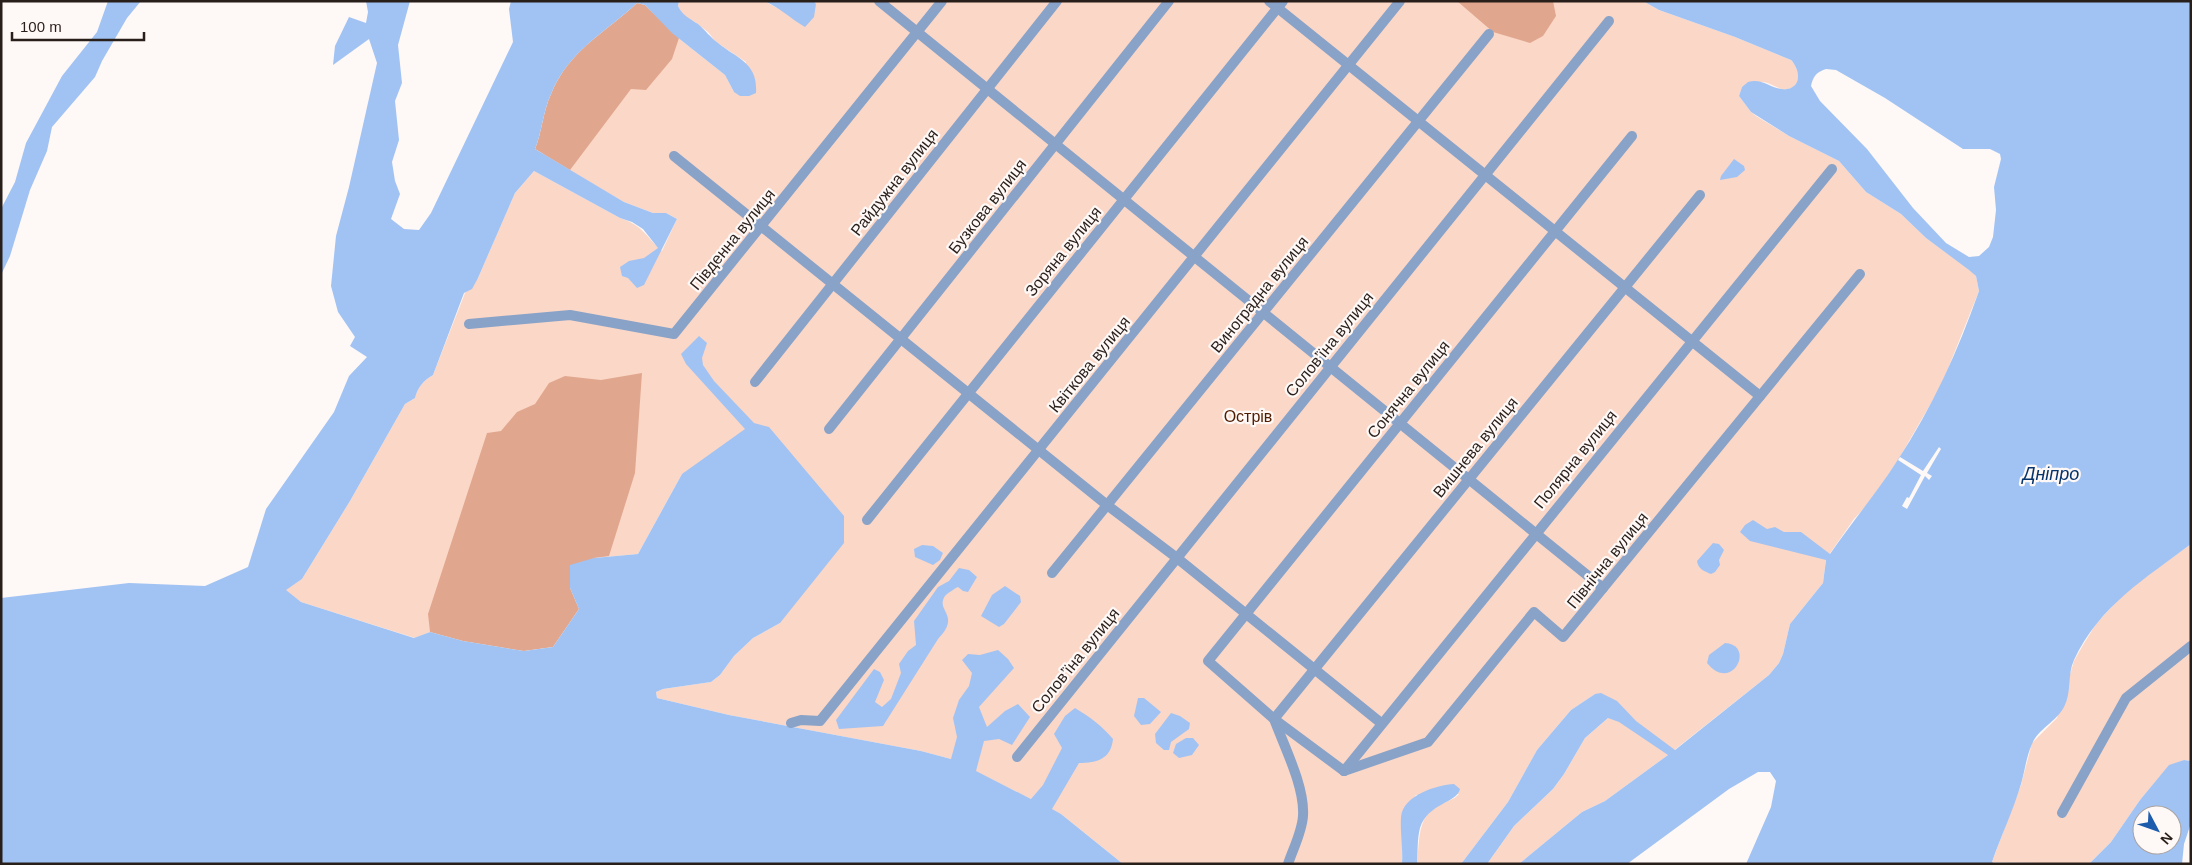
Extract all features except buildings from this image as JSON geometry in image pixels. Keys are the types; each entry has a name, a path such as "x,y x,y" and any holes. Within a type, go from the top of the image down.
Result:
{"street":[{"path":"879,1 1603,588"},
{"name":"Південна вулиця","path":"469,324 570,315 674,334 942,1"},
{"name":"Райдужна вулиця","path":"755,382 1058,1"},
{"name":"Бузкова вулиця","path":"828,430 1169,1"},
{"name":"Квіткова вулиця","path":"791,723 801,720 820,721 1400,1"},
{"path":"1277,3 1348,65 1760,396"},
{"name":"Зоряна вулиця","path":"867,520 1124,199 1277,3"},
{"name":"Соловʼїна вулиця","path":"1017,757 1609,21"},
{"name":"Виноградна вулиця","path":"1052,573 1489,34"},
{"name":"Сонячна вулиця","path":"1274,719 1208,661 1244,614 1632,136"},
{"path":"674,156 1381,723"},
{"name":"Полярна вулиця","path":"1344,771 1832,169"},
{"name":"Вишнева вулиця","path":"1274,719 1700,195"},
{"name":"Північна вулиця","path":"1344,771 1428,742 1534,612 1563,637 1860,274"},
{"path":"2062,813 2126,698 2191,646"},
{"path":"1274,719 1344,771"},
{"path":"1274,719 1297,782 1303,806 1303,817 1288,864"}],"green space":[{"name":"Острів","path":"679,1 764,1 781,10 816,4 814,1 1643,1 1659,10 1735,37 1791,60 1798,72 1798,81 1793,87 1784,89 1761,82 1742,87 1739,96 1751,112 1789,136 1839,161 1866,192 1901,214 1926,238 1970,270 1976,276 1979,291 1941,386 1898,460 1869,503 1854,519 1826,559 1823,583 1790,624 1779,663 1769,675 1668,755 1605,801 1582,812 1519,864 1487,864 1514,826 1553,789 1585,738 1615,712 1595,694 1571,710 1537,750 1508,802 1461,864 1417,864 1420,831 1426,816 1439,805 1459,794 1416,795 1402,814 1402,864 1123,864 1061,814 951,759 921,751 729,715 657,698 656,692 663,689 711,682 720,675 734,656 753,638 780,623 682,474 638,554 594,558 570,588 579,609 524,651 463,641 430,632 415,638 301,602 285,590 302,579 350,501 405,404 415,398 421,385 433,375 465,293 478,278 515,193 534,171 634,224 662,251 677,219 666,213 653,213 624,202 543,155 564,69 586,45 655,14 672,33 725,75 734,92 746,62 716,42 708,32 695,22 683,16 678,6"},
{"path":"2191,544 2191,761 2184,760 2169,766 2137,805 2132,805 2132,812 2111,842 2089,864 1992,862 2021,785 2032,743 2057,718 2074,661 2096,624 2127,590"}],"shaded area":[{"path":"1457,1 1553,1 1556,16 1543,36 1530,43 1493,32"},
{"path":"637,3 645,5 679,38 672,59 646,90 631,89 570,170 535,149 548,101 568,65 589,43"},
{"path":"642,373 635,473 609,556 594,558 570,588 579,609 553,647 524,651 463,641 430,632 428,614 487,433 501,431 517,412 535,404 549,383 565,376 601,380"}],"water":[{"path":"108,1 141,1 127,18 95,77 52,127 47,151 30,190 10,256 1,275 1,209 15,182 26,143 62,76 97,32"},
{"path":"366,1 410,1 398,45 402,83 395,101 399,140 392,162 395,181 400,194 391,219 404,229 419,230 431,213 513,42 509,9 511,1 679,1 678,6 684,15 698,24 715,41 750,68 756,83 756,93 749,96 740,96 734,92 725,75 672,33 645,5 637,3 578,54 568,65 551,94 535,149 624,202 653,213 666,213 677,219 644,285 637,288 628,278 622,276 620,267 629,261 644,258 658,248 643,229 534,171 515,193 478,278 472,289 464,293 433,375 421,385 415,398 405,404 350,501 302,579 286,590 301,602 414,638 430,632 463,641 524,651 553,647 579,609 570,588 570,565 594,558 638,554 682,474 745,429 686,364 681,354 699,336 707,343 702,358 703,365 714,381 754,423 769,427 844,516 844,543 780,623 753,638 734,656 720,675 711,682 663,689 656,692 657,698 729,715 921,751 951,759 957,737 953,718 959,700 969,686 972,673 962,660 968,654 980,655 998,650 1014,668 979,707 987,727 1005,711 1018,704 1030,717 1012,745 999,739 984,741 976,771 1031,799 1043,785 1062,748 1054,734 1065,716 1075,708 1080,711 1109,734 1113,739 1112,746 1106,755 1097,761 1079,763 1052,809 1061,814 1123,864 1,864 1,598 129,583 205,586 248,567 266,509 334,412 349,376 367,357 350,346 355,337 338,312 331,286 336,236 377,63 369,39 333,65 335,46 349,17 366,23 368,12"},
{"path":"764,1 814,1 816,4 814,17 805,27 775,6"},
{"name":"Дніпро","path":"1643,1 2191,1 2191,544 2125,594 2096,624 2084,641 2072,666 2068,695 2064,707 2038,734 2030,749 2018,794 1992,862 1995,864 1746,864 1771,807 1776,781 1770,772 1758,772 1729,789 1627,864 1519,864 1582,812 1605,801 1668,755 1619,722 1608,718 1585,738 1553,789 1514,826 1487,864 1461,864 1508,802 1537,750 1571,710 1595,694 1601,693 1617,701 1636,721 1675,750 1769,675 1779,663 1783,654 1790,624 1823,583 1826,560 1750,541 1740,532 1745,525 1753,520 1767,529 1775,527 1784,532 1801,532 1830,554 1889,473 1922,421 1953,357 1979,291 1976,276 1926,238 1901,214 1866,192 1839,161 1789,136 1751,112 1739,96 1742,87 1748,82 1758,81 1782,89 1792,87 1796,84 1798,76 1796,67 1791,60 1735,37 1659,10","holes":["1826,69 1836,70 1885,98 1963,149 1990,149 2000,154 2001,159 1994,187 1996,210 1993,237 1989,247 1979,256 1969,257 1946,243 1913,208 1867,149 1820,101 1811,86 1814,77 1817,73"]},
{"path":"1734,159 1744,166 1745,170 1737,177 1720,180 1721,176"},
{"path":"1713,543 1719,544 1724,550 1719,560 1720,565 1711,574 1700,568 1697,561"},
{"path":"922,545 933,546 943,553 940,560 933,565 915,557 914,549"},
{"path":"959,568 969,570 977,577 968,592 958,587 945,596 943,606 947,614 948,624 945,631 883,726 839,729 836,720 874,669 880,672 884,680 875,702 882,707 891,699 901,673 899,664 908,651 916,645 914,621 938,587 949,581"},
{"path":"1005,586 1020,596 1021,602 1004,624 999,627 981,616 992,595"},
{"path":"1725,643 1734,646 1739,651 1740,658 1732,671 1725,673 1716,671 1707,663 1709,655"},
{"path":"1138,698 1144,698 1161,712 1150,724 1141,725 1134,716"},
{"path":"1171,713 1180,716 1190,723 1189,729 1171,742 1169,750 1164,750 1156,743 1155,734"},
{"path":"1186,738 1193,738 1199,745 1192,755 1179,758 1173,753 1176,744"},
{"path":"2184,760 2191,761 2191,823 2184,844 2182,864 2089,864 2111,842 2132,812 2132,855 2182,855 2182,805 2137,805 2169,765"},
{"path":"1454,784 1460,789 1458,794 1429,813 1420,828 1417,864 1402,864 1401,817 1403,809 1414,797 1430,789"}],"pier":[{"path":"1939,447 1941,449 1927,473 1932,476 1929,480 1925,476 1907,509 1902,506 1907,497 1909,498 1921,475 1898,460 1900,457 1923,471"}]}
